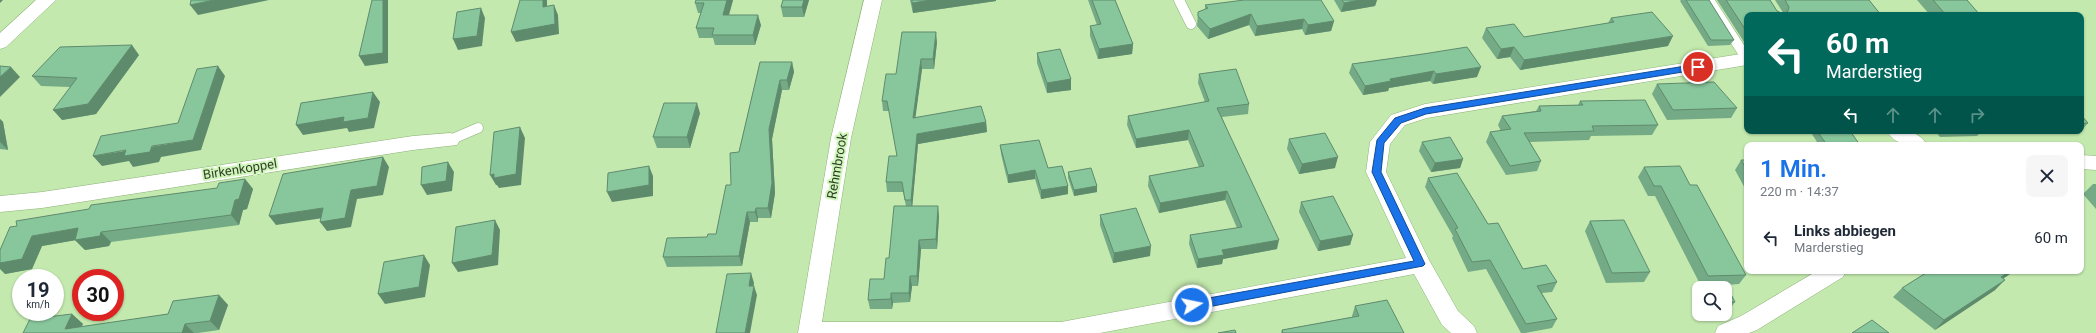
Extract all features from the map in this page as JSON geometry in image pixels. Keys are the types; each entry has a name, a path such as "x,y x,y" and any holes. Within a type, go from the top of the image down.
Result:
{"street":[{"path":"0,43 46,0 56,0"},
{"name":"Rehmbrook","path":"809,332 841,138 873,0"},
{"path":"1466,333 1450,318 1420,264 1376,172 1380,142 1398,120 1425,111 1744,59"},
{"path":"1901,134 1913,142"},
{"name":"Birkenkoppel","path":"0,204 42,200 398,145 450,140"},
{"path":"2084,162 2096,163"},
{"path":"809,332 1061,330 1420,264"},
{"path":"1726,333 1749,323 1830,274"}],"lane":[{"path":"1179,0 1191,24"},
{"path":"1709,0 1744,54"},
{"name":"Birkenkoppel","path":"450,140 478,128"}],"building":[{"path":"191,0 214,0 190,5"},
{"path":"372,0 383,0 383,53 359,56"},
{"path":"520,0 543,0 543,7 554,5 555,24 511,32"},
{"path":"696,0 727,0 723,15 758,15 753,35 712,35 714,28 696,28 704,3 695,3"},
{"path":"783,0 804,0 802,7 781,7"},
{"path":"912,0 931,0 912,3"},
{"path":"1092,0 1115,0 1133,44 1099,49 1090,26 1101,24"},
{"path":"1244,0 1321,0 1334,21 1308,25 1304,19 1257,26 1251,14 1210,29 1198,16 1198,12 1208,8 1205,5"},
{"path":"1342,0 1360,0 1344,3"},
{"path":"1686,0 1709,0 1734,40 1711,40"},
{"path":"1726,0 1770,0 1779,12 1744,12 1744,27"},
{"path":"1785,0 1869,0 1879,12 1786,12 1789,7"},
{"path":"1933,0 1967,0 1977,12 1943,12"},
{"path":"481,8 477,36 453,39 457,12"},
{"path":"1652,12 1673,36 1524,60 1514,47 1501,49 1486,28 1514,24 1524,37 1614,22 1611,18"},
{"path":"902,32 936,32 933,59 921,59 913,118 981,106 986,122 917,134 911,200 905,200 902,182 886,182 889,156 897,156 887,101 882,101 886,74 896,74"},
{"path":"132,45 88,104 53,110 77,78 32,76 60,47"},
{"path":"1467,47 1481,67 1436,74 1434,71 1390,79 1391,81 1365,86 1352,64 1423,54"},
{"path":"1060,49 1071,79 1047,83 1037,53"},
{"path":"760,62 792,62 787,80 780,80 769,129 772,183 768,208 756,208 755,212 747,212 739,256 663,257 667,238 707,237 708,234 716,234 726,185 731,185 730,153 739,152"},
{"path":"0,66 11,67 0,77"},
{"path":"218,66 193,140 152,146 150,152 124,156 126,150 93,156 101,136 178,123 197,69"},
{"path":"1236,69 1249,104 1217,108 1279,240 1222,250 1224,255 1198,259 1190,235 1242,227 1227,191 1160,203 1149,176 1204,166 1189,130 1136,139 1128,116 1209,101 1199,74"},
{"path":"1714,82 1737,108 1673,110 1657,84"},
{"path":"373,92 368,118 343,122 344,117 296,125 301,103"},
{"path":"1645,100 1658,125 1592,126 1594,131 1524,133 1541,161 1510,166 1490,132 1511,129 1502,116 1541,111 1539,106 1583,105 1580,101"},
{"path":"664,103 697,103 687,137 653,137"},
{"path":"2084,118 2088,123 2084,124"},
{"path":"520,127 516,174 494,178 494,174 490,175 494,132"},
{"path":"1325,133 1338,157 1302,164 1289,139"},
{"path":"1819,134 1852,134 1858,142 1825,142"},
{"path":"1450,137 1463,159 1435,163 1422,142"},
{"path":"1039,140 1048,168 1062,166 1068,186 1041,190 1035,170 1008,175 1000,145"},
{"path":"383,157 377,186 351,190 345,218 320,222 323,208 269,216 283,174"},
{"path":"448,162 446,181 421,185 422,167"},
{"path":"649,166 649,185 607,192 608,173"},
{"path":"1680,166 1690,185 1697,185 1744,271 1744,274 1746,275 1708,276 1661,186 1654,186 1644,167"},
{"path":"1091,168 1097,186 1074,190 1068,172"},
{"path":"1457,173 1488,224 1498,223 1523,269 1546,265 1557,282 1537,286 1557,319 1526,324 1490,260 1472,262 1455,229 1458,228 1428,178"},
{"path":"245,179 239,199 235,200 231,215 101,232 100,236 75,240 78,228 32,236 22,259 0,263 0,250 10,227 17,226 16,221 89,209 91,205 217,188 219,183"},
{"path":"1333,196 1353,235 1320,241 1301,202"},
{"path":"894,206 938,206 936,239 919,240 917,276 910,276 909,293 891,293 891,299 868,300 870,279 884,279 886,258 889,258"},
{"path":"1136,208 1151,246 1114,253 1100,215"},
{"path":"495,220 492,255 452,263 456,227"},
{"path":"1624,220 1650,272 1612,273 1590,221"},
{"path":"424,255 419,287 378,294 384,262"},
{"path":"751,273 749,286 754,286 745,333 716,333 727,274"},
{"path":"1924,274 2006,274 2001,277 2005,280 1944,320 1902,288"},
{"path":"219,295 210,321 185,324 182,333 23,333 29,321 64,321 64,315 72,314 65,329 168,314 173,301"},
{"path":"1387,300 1404,333 1283,333 1282,330 1359,316 1355,306"},
{"path":"1872,320 1889,333 1852,333"},
{"path":"1235,330 1236,333 1218,333"}],"route":[{"path":"1192,305 1420,264 1376,172 1380,142 1398,120 1425,111 1698,67"}]}
